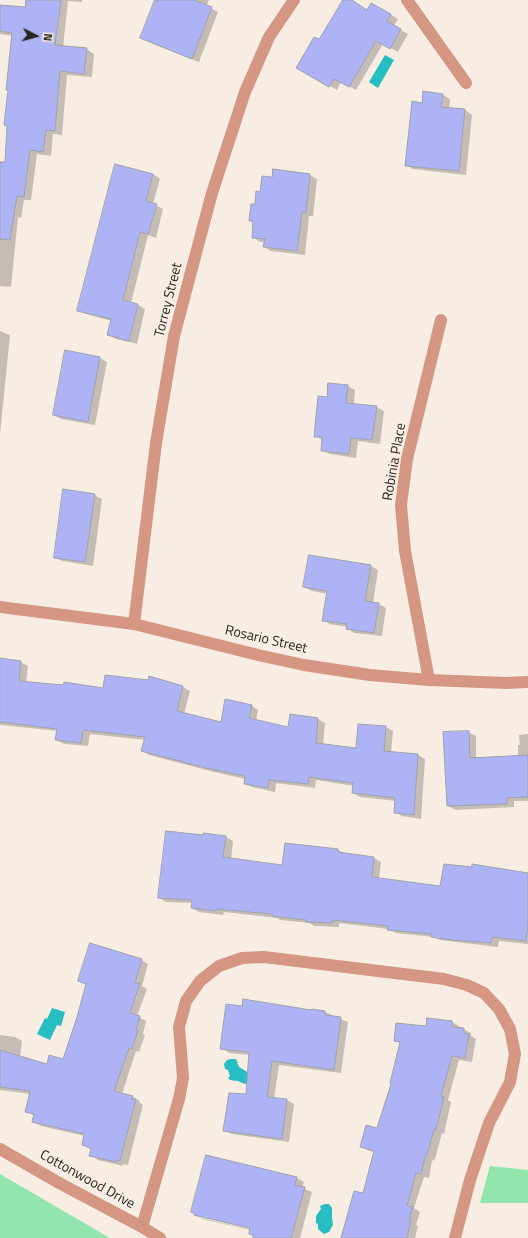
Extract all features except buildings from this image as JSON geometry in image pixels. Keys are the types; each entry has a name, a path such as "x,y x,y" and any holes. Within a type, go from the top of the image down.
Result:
{"street":[{"name":"Torrey Street","path":"134,624 156,443 176,328 212,193 245,92 270,37 294,0"},
{"path":"407,0 466,83"},
{"name":"Robinia Place","path":"429,680 405,551 402,505 407,459 441,320"},
{"name":"Rosario Street","path":"0,607 134,624 304,665 429,680 506,683 528,682"},
{"path":"142,1227 179,1099 183,1078 179,1027 186,1001 200,980 219,966 242,958 264,957 444,979 467,985 484,994 499,1008 510,1029 515,1054 510,1082 489,1123 470,1180 454,1238"},
{"name":"Cottonwood Drive","path":"0,1149 160,1238"}],"green space":[{"path":"490,1166 528,1170 528,1203 480,1203"},
{"path":"0,1174 110,1238 0,1238"}],"water":[{"path":"385,55 394,60 378,88 369,82"},
{"path":"52,1008 65,1012 61,1026 57,1025 50,1040 37,1034"},
{"path":"236,1059 239,1067 249,1073 248,1083 245,1084 230,1080 228,1078 230,1076 228,1070 225,1069 224,1064 227,1060"},
{"path":"329,1204 332,1208 333,1225 329,1232 324,1234 318,1229 316,1216 321,1209 320,1206"}]}
